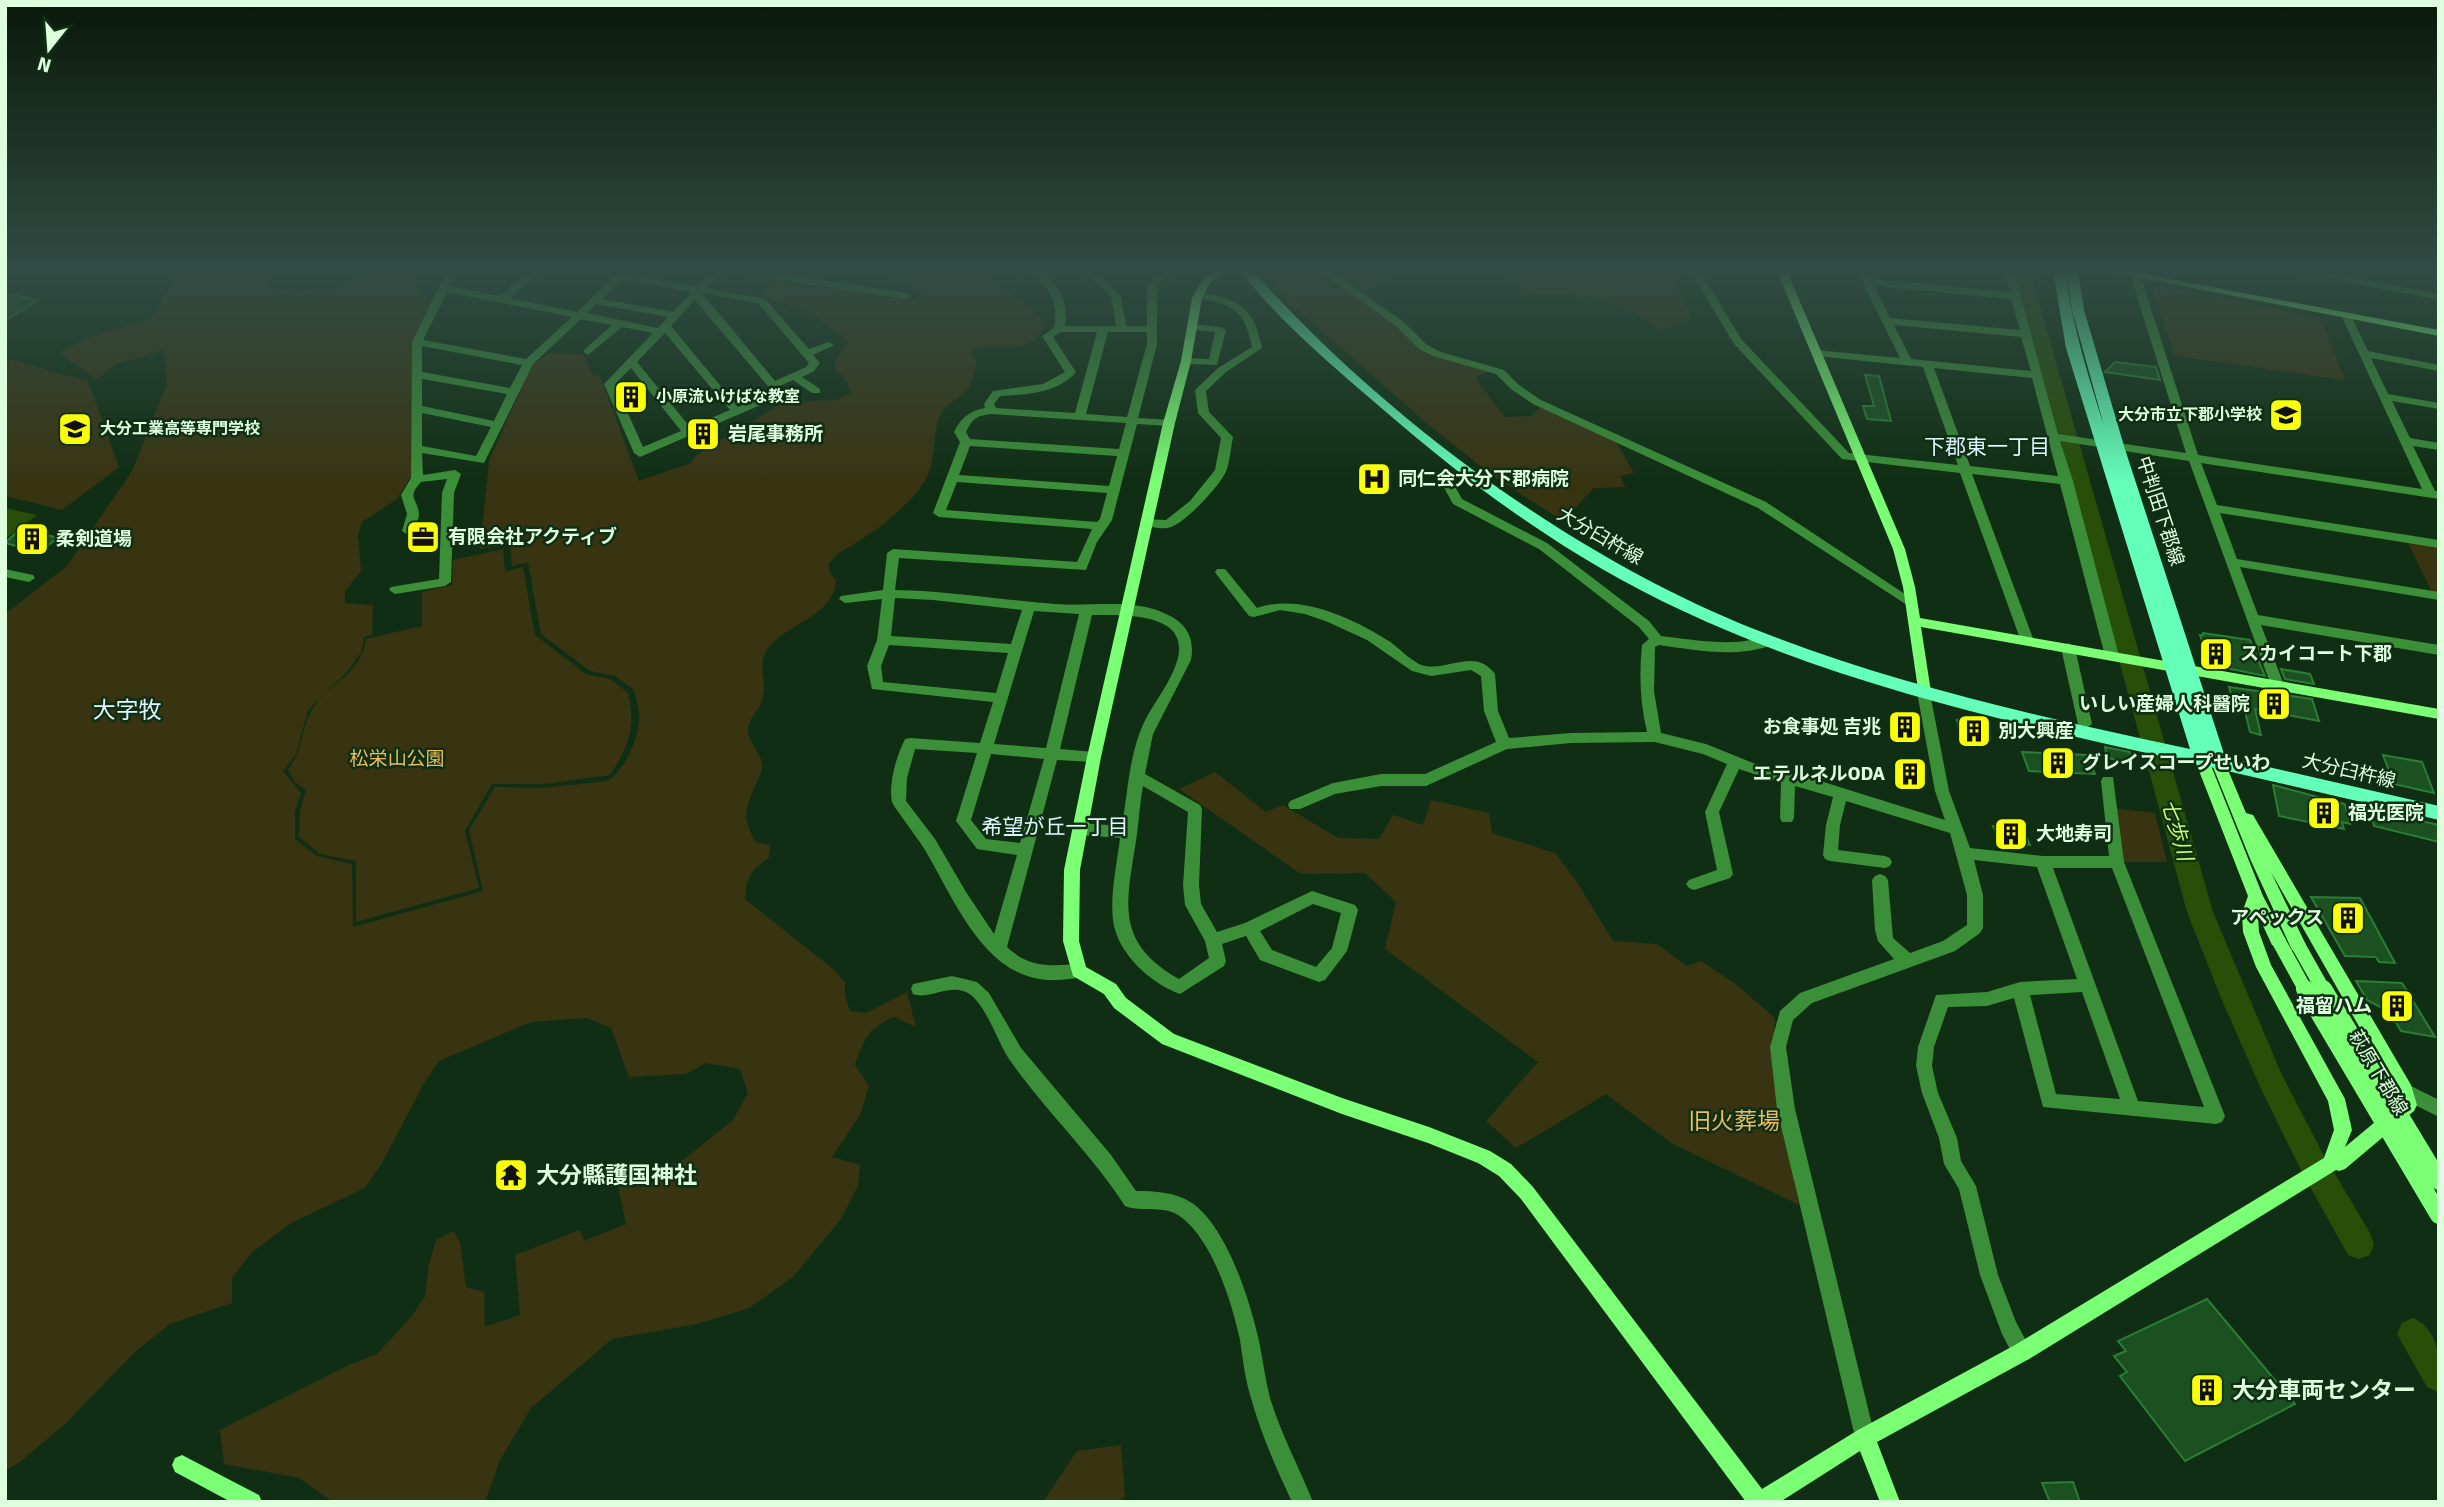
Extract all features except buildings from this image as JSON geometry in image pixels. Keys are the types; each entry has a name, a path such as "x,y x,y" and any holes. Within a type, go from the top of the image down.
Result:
{"main road":[{"name":"大分臼杵線","path":"1314,341 1418,433 1521,512 1649,588 1769,641 1844,668 2016,717 2136,739 2439,803"},
{"name":"中判田下郡線","path":"2072,341 2110,445 2208,755"},
{"name":"中判田下郡線","path":"2085,341 2110,445"},
{"name":"大分臼杵線","path":"1924,692 2085,724 2136,739"},
{"name":"大分臼杵線","path":"2208,755 2439,813"}],"street":[{"path":"416,447 480,460 528,363 551,341"},
{"path":"588,352 600,341"},
{"path":"650,341 609,384 640,453 780,393 737,341"},
{"path":"674,341 737,412"},
{"path":"774,386 815,363 795,341"},
{"path":"991,411 989,404 997,393 1042,388 1065,379 1071,372 1051,341"},
{"path":"1080,416 1100,341"},
{"path":"1000,698 877,686 874,666 884,640 892,553 1082,567 1086,551 1099,526 1106,520 1152,341"},
{"path":"1079,971 1071,941 1072,870 1094,758 1189,341"},
{"path":"1186,361 1213,363 1218,341"},
{"path":"1148,522 1168,524 1194,504 1222,470 1227,436 1204,413 1200,390 1222,370 1257,348 1255,341"},
{"path":"1417,341 1437,354 1500,372 1514,387 1537,402 1762,505 1912,602"},
{"path":"1738,341 1842,453 1860,459 2067,481"},
{"path":"1811,341 1892,528 1908,581 1942,791 1965,853 1975,895 1975,928 1949,946 1806,999 1786,1016 1778,1047 1786,1109 1865,1437 1890,1502"},
{"path":"1896,341 1907,362"},
{"path":"2028,341 2035,375 2056,437 2114,656"},
{"path":"2156,341 2193,457 2277,685"},
{"path":"2358,341 2405,441 2434,494"},
{"path":"408,531 412,514 405,501 406,492 417,479 417,342 528,363"},
{"path":"806,354 829,345"},
{"path":"1816,353 2035,375"},
{"path":"2364,353 2439,368"},
{"path":"632,362 688,432"},
{"path":"1927,364 2027,641"},
{"path":"419,375 512,392"},
{"path":"794,376 816,391"},
{"path":"2384,396 2439,406"},
{"path":"418,410 496,425"},
{"path":"966,442 960,432 966,419 977,411 1169,423"},
{"path":"1822,431 1840,432 1848,428"},
{"path":"2056,437 2434,494"},
{"path":"2405,441 2439,447"},
{"path":"966,442 1122,453"},
{"path":"966,442 939,513 1099,526"},
{"path":"395,590 445,582 448,493 455,474 417,479"},
{"path":"952,478 1113,490"},
{"path":"1448,484 1457,501 1543,546 1601,588 1644,624 1657,640"},
{"path":"2212,508 2439,544"},
{"path":"2232,562 2439,596"},
{"path":"1221,572 1254,613 1279,606 1333,618 1382,643 1410,665 1423,671 1465,663 1480,667 1488,674 1488,688 1498,735 1505,744"},
{"path":"5,573 29,578"},
{"path":"845,600 890,594 964,598 1029,607 1158,615 1172,623 1185,637 1186,654 1182,668 1146,736 1139,776 1130,833 1119,920 1131,949 1157,975 1180,987 1218,961 1213,940 1193,905 1191,885 1195,809 1139,776"},
{"path":"1025,850 982,845 963,821 1029,607"},
{"path":"998,950 1052,754 1086,611"},
{"path":"2253,619 2439,650"},
{"path":"1914,621 2439,714"},
{"path":"884,640 1015,649"},
{"path":"1655,737 1647,703 1649,645 1657,640 1696,645 1744,646 1762,645 1769,641"},
{"path":"2068,649 2085,724"},
{"path":"1295,805 1333,789 1381,779 1426,780 1505,744 1572,738 1655,737 1706,749 1766,774 1788,778 1956,829"},
{"path":"1094,758 910,743 900,778 900,802 925,835 984,933 998,950 1011,962 1028,971 1079,971 1110,989 1119,1003 1168,1039 1342,1107 1429,1135 1484,1157 1505,1170 1527,1193 1760,1502 1865,1437 2022,1352 2336,1160"},
{"name":"萩原下郡線","path":"2208,755 2240,817 2298,945 2374,1077 2439,1181"},
{"name":"萩原下郡線","path":"2208,755 2256,896 2278,940 2348,1066 2439,1215"},
{"path":"1694,884 1725,874 1713,812 1734,761"},
{"path":"1787,818 1788,778"},
{"path":"2020,989 2049,1101 2216,1116 2117,862 2108,781"},
{"path":"1841,794 1833,825 1830,855 1885,862"},
{"path":"2240,817 2248,820 2405,1091 2408,1105 2339,1163 2332,1157 2343,1130 2336,1099 2264,967 2251,932 2250,913 2256,896"},
{"path":"1080,830 1130,833"},
{"path":"1965,853 2043,862 2117,862"},
{"path":"2043,862 2132,1108"},
{"path":"1880,880 1886,941 1907,961"},
{"path":"1213,940 1250,928 1312,897 1350,909 1339,951 1319,975 1266,955 1250,928"},
{"path":"919,989 952,982 970,986 981,993 1016,1055 1114,1171 1131,1200 1167,1201 1186,1210 1200,1222 1215,1244 1226,1271 1248,1337 1261,1402 1303,1502"},
{"path":"2022,1352 2008,1327 1989,1275 1967,1186 1953,1164 1948,1138 1930,1093 1924,1066 1926,1047 1942,1000 1987,999 2020,989 2087,985"},
{"path":"2405,1091 2439,1109"},
{"path":"182,1465 252,1502"}],"green space":[{"path":"81,341 413,341 411,476 397,499 362,522 358,536 361,571 345,591 345,603 373,605 372,635 364,637 361,653 346,673 308,710 296,754 283,771 301,793 295,812 295,839 317,856 352,864 353,927 483,891 469,830 495,787 543,788 608,781 627,759 635,740 639,712 634,690 615,676 590,671 541,634 528,562 512,566 510,544 480,549 489,461 531,366 549,353 584,354 591,373 601,378 639,481 691,463 695,456 784,402 836,400 850,394 845,379 835,367 835,362 847,341 1031,341 1015,347 974,349 972,356 977,362 971,382 965,392 946,407 938,421 932,464 925,481 896,513 840,553 828,565 836,580 828,602 779,638 766,652 763,664 763,698 748,727 762,767 748,805 748,825 755,842 770,845 769,858 754,870 748,881 746,900 833,969 845,982 845,996 850,1011 866,1013 907,992 916,1027 894,1017 885,1021 868,1035 858,1056 855,1065 869,1086 860,1115 832,1157 860,1165 858,1186 841,1219 793,1277 749,1308 697,1324 612,1339 531,1408 500,1460 485,1502 333,1502 299,1478 224,1464 220,1430 351,1364 377,1354 411,1317 425,1296 429,1264 436,1240 453,1231 460,1242 466,1287 484,1292 485,1327 520,1315 515,1255 580,1230 584,1241 626,1224 618,1187 683,1160 733,1120 748,1093 740,1069 706,1063 686,1074 629,1077 611,1028 586,1018 531,1022 439,1061 423,1085 382,1163 365,1188 291,1223 251,1253 232,1278 232,1303 170,1324 135,1352 65,1424 5,1471 5,614 67,566 132,471 167,384 164,350 117,364 96,379 59,353"},
{"path":"1334,341 1419,341 1438,356 1491,370 1475,378 1505,417 1531,416 1542,406 1615,440 1634,473 1620,476 1625,487 1594,488 1563,521 1493,476 1430,426"},
{"path":"2170,341 2330,341 2345,380 2175,356"},
{"path":"12,360 88,381 119,467 62,510 5,496 5,363"},
{"path":"2407,541 2439,546 2439,593 2432,592"},
{"name":"松栄山公園","path":"503,549 505,572 523,567 535,635 586,674 610,679 628,693 631,727 626,746 610,775 544,784 492,784 465,831 479,888 356,922 356,861 320,854 299,837 300,811 306,790 295,782 288,770 297,754 308,718 326,692 358,662 366,639 422,626 422,592 452,585 453,560"},
{"name":"旧火葬場","path":"1215,772 1266,812 1283,805 1338,838 1379,839 1393,815 1423,825 1431,800 1489,813 1492,833 1555,853 1577,882 1613,941 1657,944 1687,966 1701,961 1737,985 1775,1018 1772,1066 1799,1205 1671,1143 1606,1094 1516,1148 1486,1121 1538,1062 1385,949 1396,902 1365,873 1301,874 1179,789"},
{"path":"2111,808 2155,813 2167,862 2117,862"},
{"path":"1121,1445 1125,1496 1119,1502 1043,1502 1077,1451"}],"shaded area":[{"path":"5,508 37,515 5,539"}],"waterway":[{"name":"七歩川","path":"2042,341 2200,912 2234,998 2272,1082 2313,1164 2359,1244"},
{"name":"七歩川","path":"2413,1334 2438,1376"}],"place":[{"name":"小原流いけばな教室","path":"631,397"},
{"name":"大分市立下郡小学校","path":"2286,415"},
{"name":"大分工業高等専門学校","path":"75,429"},
{"name":"岩尾事務所","path":"703,434"},
{"name":"同仁会大分下郡病院","path":"1374,479"},
{"name":"有限会社アクティブ","path":"423,537"},
{"name":"柔剣道場","path":"32,539"},
{"name":"スカイコート下郡","path":"2216,654"},
{"name":"いしい産婦人科醫院","path":"2274,704"},
{"name":"お食事処 吉兆","path":"1905,727"},
{"name":"別大興産","path":"1974,731"},
{"name":"グレイスコープせいわ","path":"2058,763"},
{"name":"エテルネルODA","path":"1910,774"},
{"name":"福光医院","path":"2324,813"},
{"name":"大地寿司","path":"2011,834"},
{"name":"アペックス","path":"2348,918"},
{"name":"福留ハム","path":"2397,1006"},
{"name":"大分縣護国神社","path":"511,1175"},
{"name":"大分車両センター","path":"2207,1390"}],"district":[{"name":"下郡東一丁目","path":"1987,447"},
{"name":"大字牧","path":"127,710"},
{"name":"希望が丘一丁目","path":"1055,827"}]}
